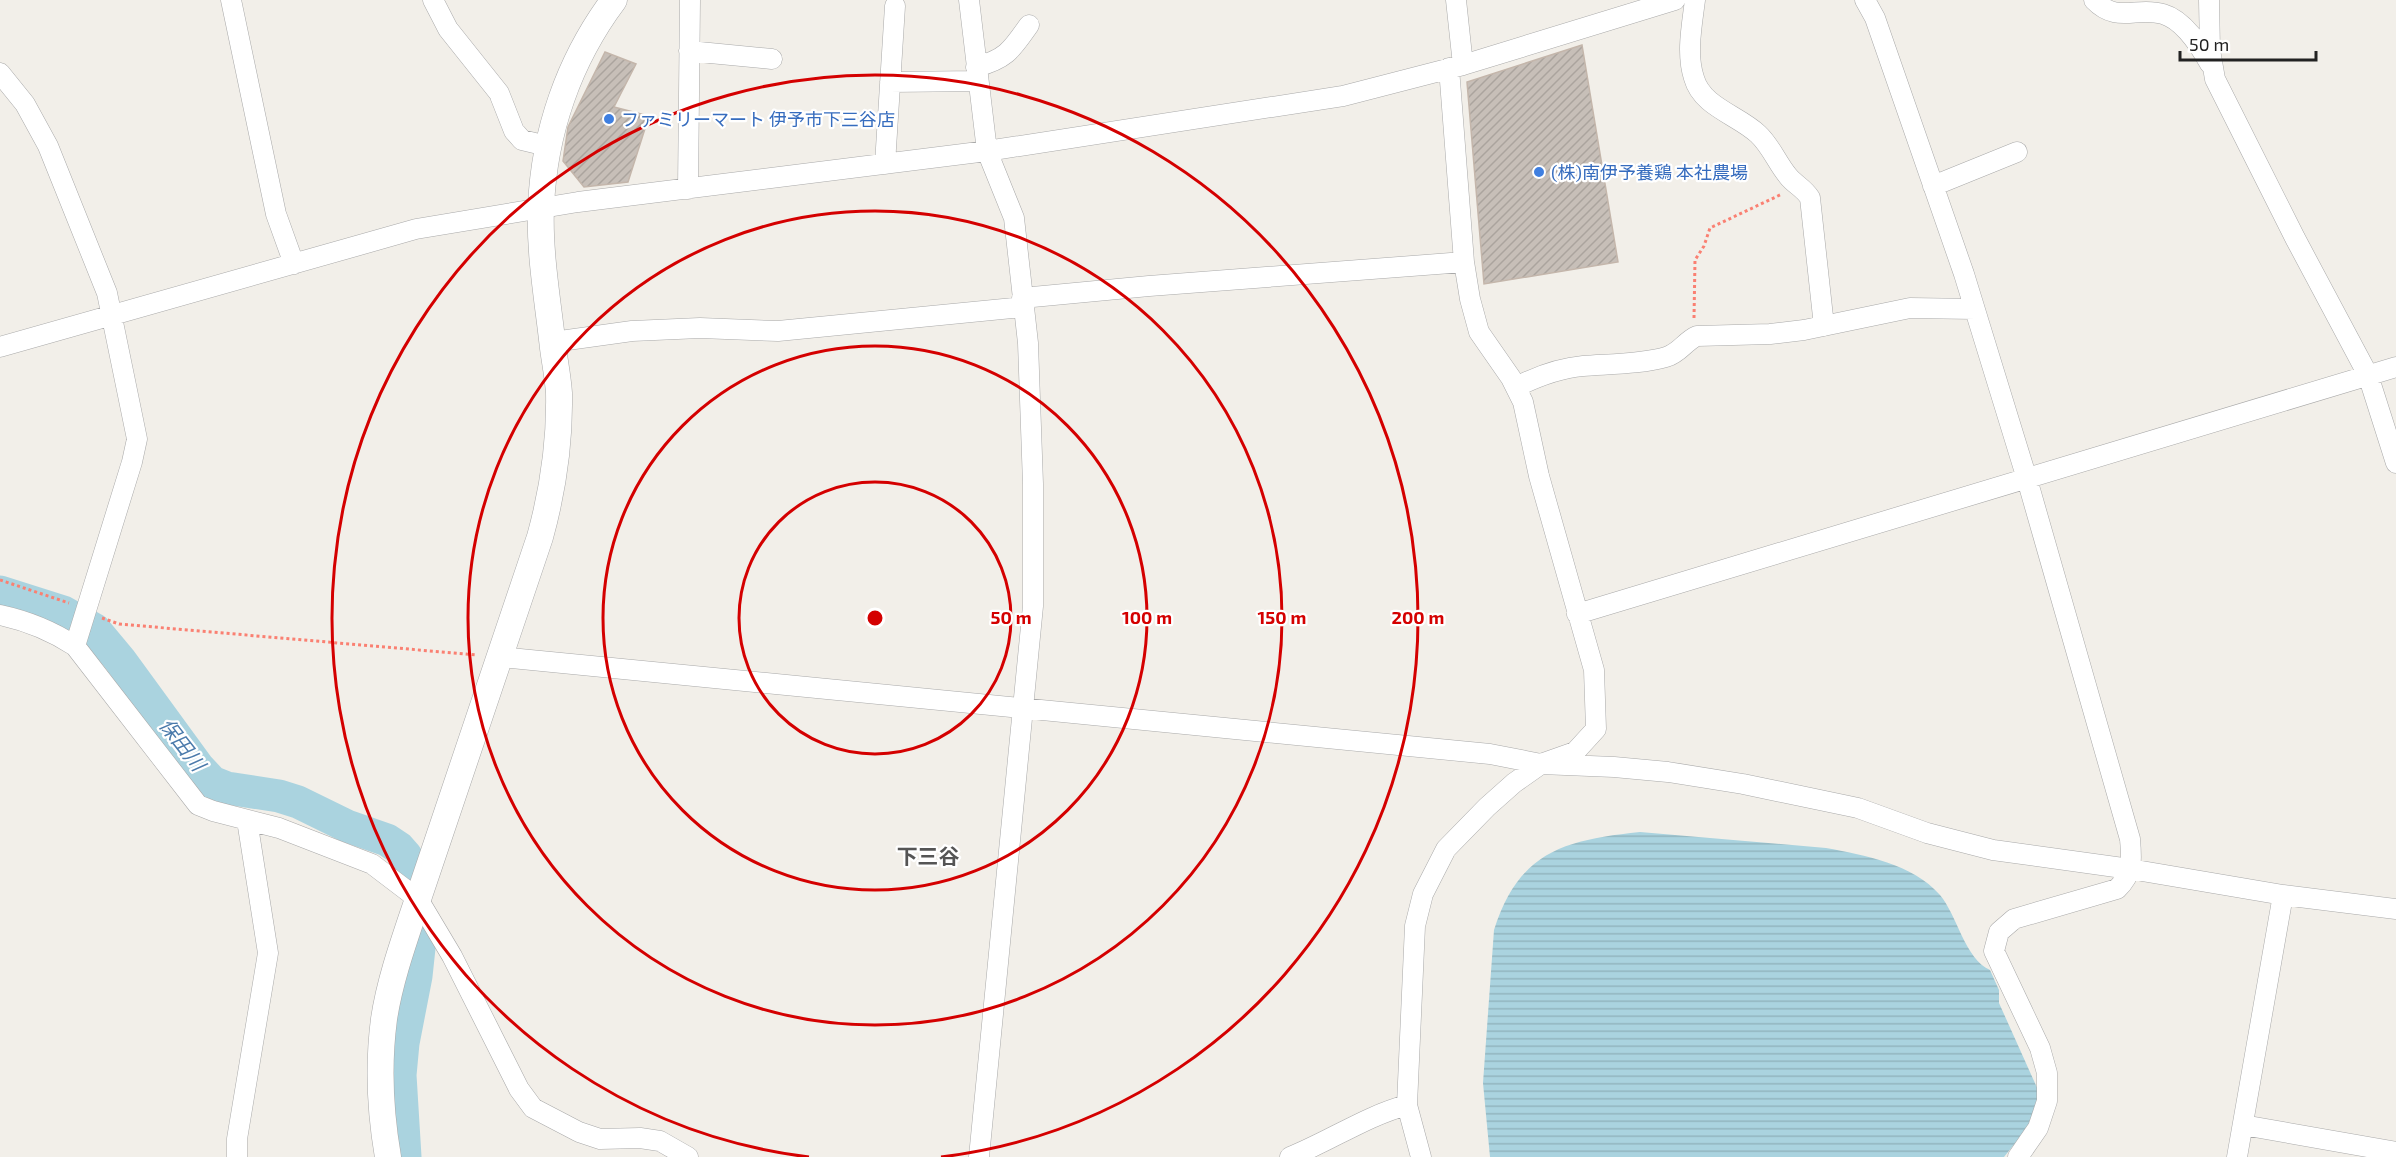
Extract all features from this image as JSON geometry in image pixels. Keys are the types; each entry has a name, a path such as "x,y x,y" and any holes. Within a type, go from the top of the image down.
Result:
{"street":[{"path":"231,0 276,214 294,264"},
{"path":"433,0 448,29 499,93 514,131 522,140 547,146"},
{"path":"388,1157 381,1104 380,1069 384,1017 399,957 540,537 556,468 559,392 541,238 540,207 547,146 563,91 589,36 614,0"},
{"path":"688,189 690,0"},
{"path":"969,0 987,151 1014,218 1028,343 1034,484 1034,606 979,1157"},
{"path":"1421,1157 1407,1105 1415,926 1423,894 1446,849 1507,789 1541,764 1575,752 1596,729 1594,670 1539,476 1523,402 1516,387 1479,332 1470,300 1464,262 1456,66 1456,0"},
{"path":"0,347 416,229 540,207 987,151 1343,96 1456,66 1676,0"},
{"path":"1695,0 1690,63 1700,92 1710,102 1747,124 1760,136 1789,178 1810,198 1824,326"},
{"path":"1864,0 1875,18 1975,309 2027,479 2130,839 2130,869 2127,879 2116,889 2014,919 1999,932 1994,951 2040,1048 2047,1073 2047,1101 2038,1128 2018,1157"},
{"path":"2094,0 2101,7 2113,13 2165,14 2180,24 2203,52 2212,67 2220,91 2368,375 2396,463"},
{"path":"2209,0 2212,67"},
{"path":"885,164 895,6"},
{"path":"890,82 977,74 1010,52 1029,25"},
{"path":"689,51 772,59"},
{"path":"0,73 25,104 48,146 107,292 136,439 75,646"},
{"path":"1933,186 2017,152"},
{"path":"553,342 632,331 700,328 778,331 1149,286 1464,262"},
{"path":"1516,387 1535,378 1582,366 1613,365 1665,357 1685,346 1693,338 1770,334 1824,326 1910,308 1975,309"},
{"path":"1577,615 2396,367"},
{"path":"0,615 55,633 75,646 198,805 213,812 279,828 372,864 418,899 453,956 519,1089 533,1108 579,1132 600,1139 640,1138 660,1141 688,1157"},
{"path":"500,657 1490,754 1541,764 1668,772 1743,784 1858,808 1927,833 1993,850 2130,869 2283,895 2396,909"},
{"path":"237,1157 237,1139 268,953 247,820"},
{"path":"2237,1157 2283,895"},
{"path":"1290,1157 1311,1149 1384,1111 1407,1105"},
{"path":"2243,1125 2396,1152"}],"path":[{"path":"1693,338 1695,260 1704,246 1710,228 1800,186"},
{"path":"0,580 85,617 119,624 500,657"}],"water":[{"path":"1640,832 1826,848 1887,862 1929,884 1946,904 1974,956 1990,970 1999,990 1999,1003 2039,1092 2037,1109 2029,1126 2004,1157 1490,1157 1483,1083 1494,930 1504,903 1517,882 1531,866 1548,854 1589,840"}],"building":[{"name":"(株)南伊予養鶏 本社農場","path":"1582,45 1618,262 1484,284 1467,82"},
{"name":"ファミリーマート 伊予市下三谷店","path":"605,52 636,64 614,107 649,116 628,182 584,187 563,161 568,127"}],"waterway":[{"name":"保田川","path":"0,592 63,612 95,630 120,660 198,767 212,782 227,788 279,796 298,802 347,826 387,840 406,856 413,880"},
{"name":"保田川","path":"405,1157 400,1075 421,929"}],"place":[{"name":"ファミリーマート 伊予市下三谷店","path":"609,119"},
{"name":"(株)南伊予養鶏 本社農場","path":"1539,172"}],"district":[{"name":"下三谷","path":"928,855"}]}
